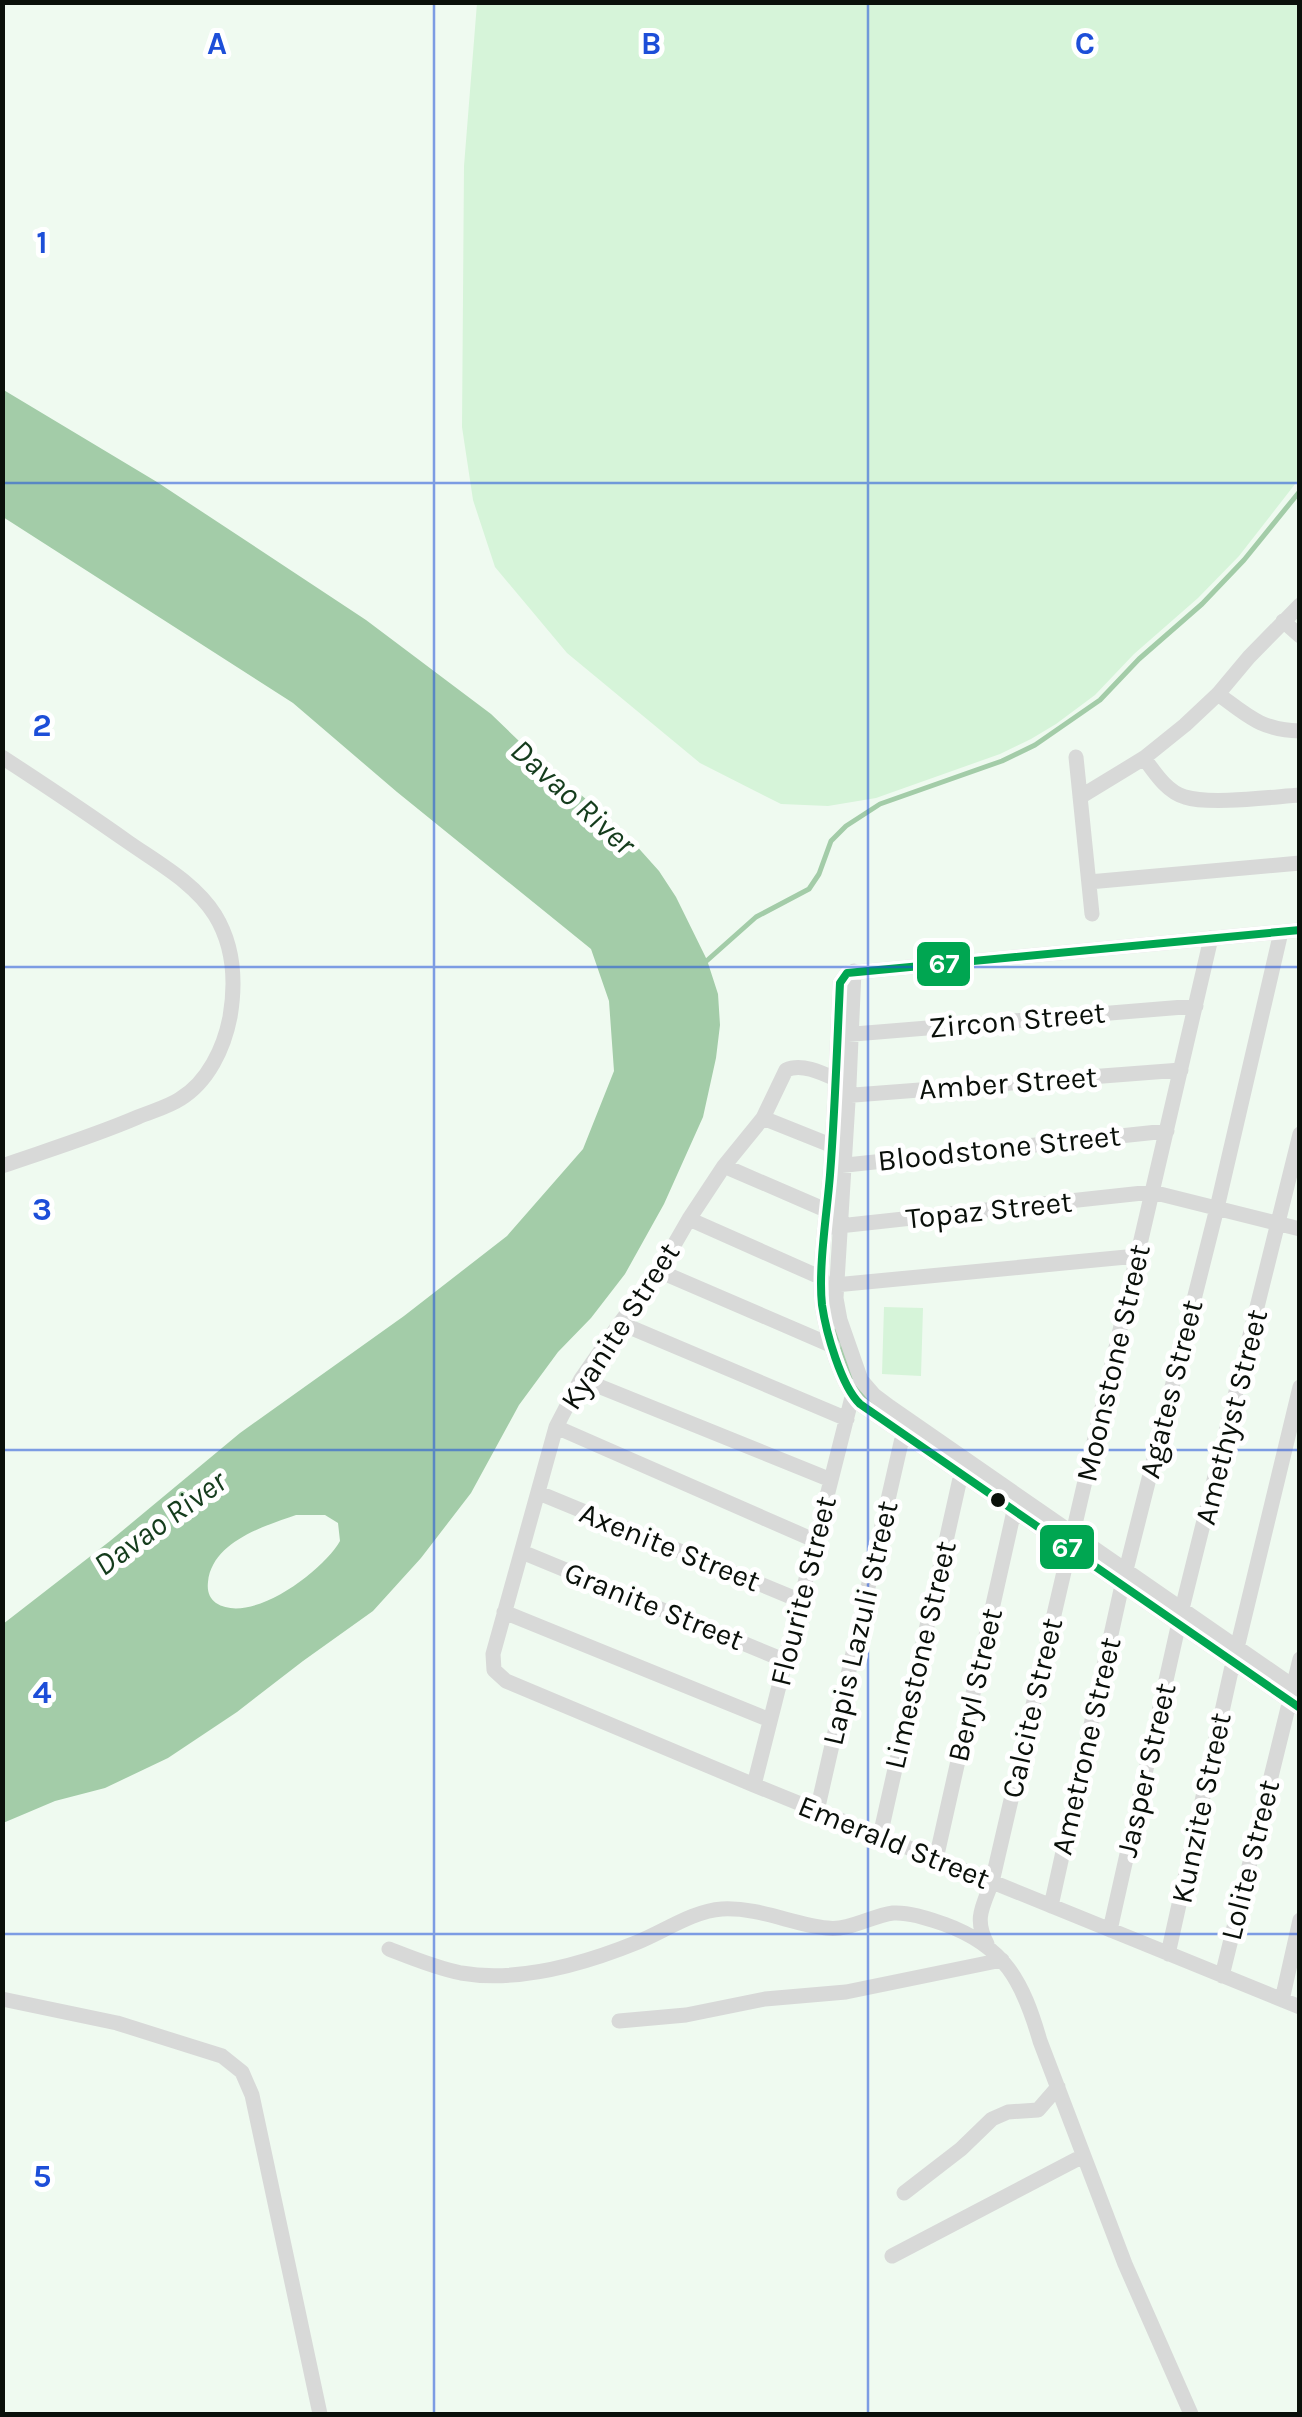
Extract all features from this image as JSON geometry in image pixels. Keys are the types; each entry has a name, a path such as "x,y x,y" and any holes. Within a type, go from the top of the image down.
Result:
{"street":[{"path":"1080,798 1144,758 1186,725 1300,605"},
{"path":"1282,621 1300,636"},
{"path":"1218,694 1265,726 1300,731"},
{"path":"2,757 202,897 227,941 233,964 234,996 227,1032 215,1060 199,1083 180,1099 2,1166"},
{"path":"1076,757 1092,914"},
{"path":"1144,758 1170,789 1184,797 1230,800 1300,795"},
{"path":"1089,882 1300,863"},
{"path":"1071,1541 1014,1510 852,1397 822,1305 828,1282 844,1035 854,971 1300,930"},
{"name":"Agates Street","path":"1124,1578 1281,932"},
{"name":"Moonstone Street","path":"1071,1541 1212,938"},
{"name":"Zircon Street","path":"844,1035 1196,1006"},
{"name":"Kyanite Street","path":"494,1670 493,1654 556,1427 581,1379 659,1271 724,1166 763,1118 784,1073 791,1067 802,1067 842,1089"},
{"name":"Amber Street","path":"842,1089 1181,1070"},
{"path":"763,1118 838,1157"},
{"name":"Bloodstone Street","path":"838,1157 1166,1130"},
{"name":"Amethyst Street","path":"1180,1617 1300,1134"},
{"path":"724,1166 833,1220"},
{"path":"1152,1192 1300,1229"},
{"name":"Topaz Street","path":"833,1220 1152,1192"},
{"path":"689,1219 828,1282 1138,1256"},
{"path":"659,1271 833,1346"},
{"path":"828,1282 857,1372 866,1388 1071,1541 1295,1697"},
{"path":"620,1322 847,1419"},
{"path":"581,1379 831,1480"},
{"name":"Kunzite Street","path":"1168,1954 1300,1387"},
{"name":"Flourite Street","path":"754,1785 852,1397"},
{"path":"556,1427 816,1541"},
{"name":"Lapis Lazuli Street","path":"818,1811 903,1434"},
{"name":"Limestone Street","path":"880,1836 960,1474"},
{"name":"Axenite Street","path":"539,1493 801,1601"},
{"name":"Beryl Street","path":"936,1859 1014,1510"},
{"name":"Calcite Street","path":"988,1945 978,1924 980,1912 992,1882 1071,1541"},
{"name":"Granite Street","path":"522,1552 786,1660"},
{"name":"Ametrone Street","path":"1050,1906 1124,1578"},
{"path":"504,1612 770,1720"},
{"name":"Jasper Street","path":"1110,1930 1180,1617"},
{"name":"Lolite Street","path":"1222,1976 1295,1697 1300,1659"},
{"name":"Emerald Street","path":"494,1670 506,1681 754,1785 1300,2007"},
{"path":"389,1949 462,1973 524,1974 594,1959 700,1914 721,1909 769,1914 827,1928 895,1913 912,1914 965,1932 988,1945 1002,1960 1028,2005 1125,2264 1191,2414"},
{"path":"1282,2000 1300,1920"},
{"path":"619,2021 686,2014 765,1999 846,1992 1002,1960"},
{"path":"2,1999 117,2023 222,2056 242,2072 252,2095 320,2414"},
{"path":"904,2194 992,2119 1008,2112 1038,2110 1058,2086"},
{"path":"892,2256 1083,2156"}],"shaded area":[{"path":"477,3 1299,3 1299,479 1239,556 1095,695 1056,724 1000,754 876,798 828,806 781,804 700,763 567,653 495,567 473,500 462,427 464,166"},
{"path":"884,1307 923,1308 921,1376 882,1374"}],"water":[{"name":"Davao River","path":"2,389 157,482 366,620 491,714 625,833 659,871 707,960 718,994 720,1025 703,1117 664,1204 625,1274 558,1352 519,1405 471,1493 421,1558 373,1611 168,1758 105,1788 55,1801 3,1823 3,1624 240,1433 404,1316 507,1236 583,1149 614,1071 609,1001 591,949 293,703 3,517","holes":["296,1515 325,1515 338,1523 340,1541 303,1579 285,1592 248,1607 231,1608 212,1599 208,1585 212,1568 229,1546 255,1530"]}],"waterway":[{"path":"702,965 756,917 809,889 831,841 846,826 880,804 1002,761 1035,745 1100,700 1139,659 1202,604 1300,491"},
{"path":"836,1331 851,1377"},
{"path":"856,1387 873,1404"}],"transit line":[{"name":"67","path":"1300,930 847,973 840,983 821,1290 835,1358 860,1404 1300,1708"}]}
